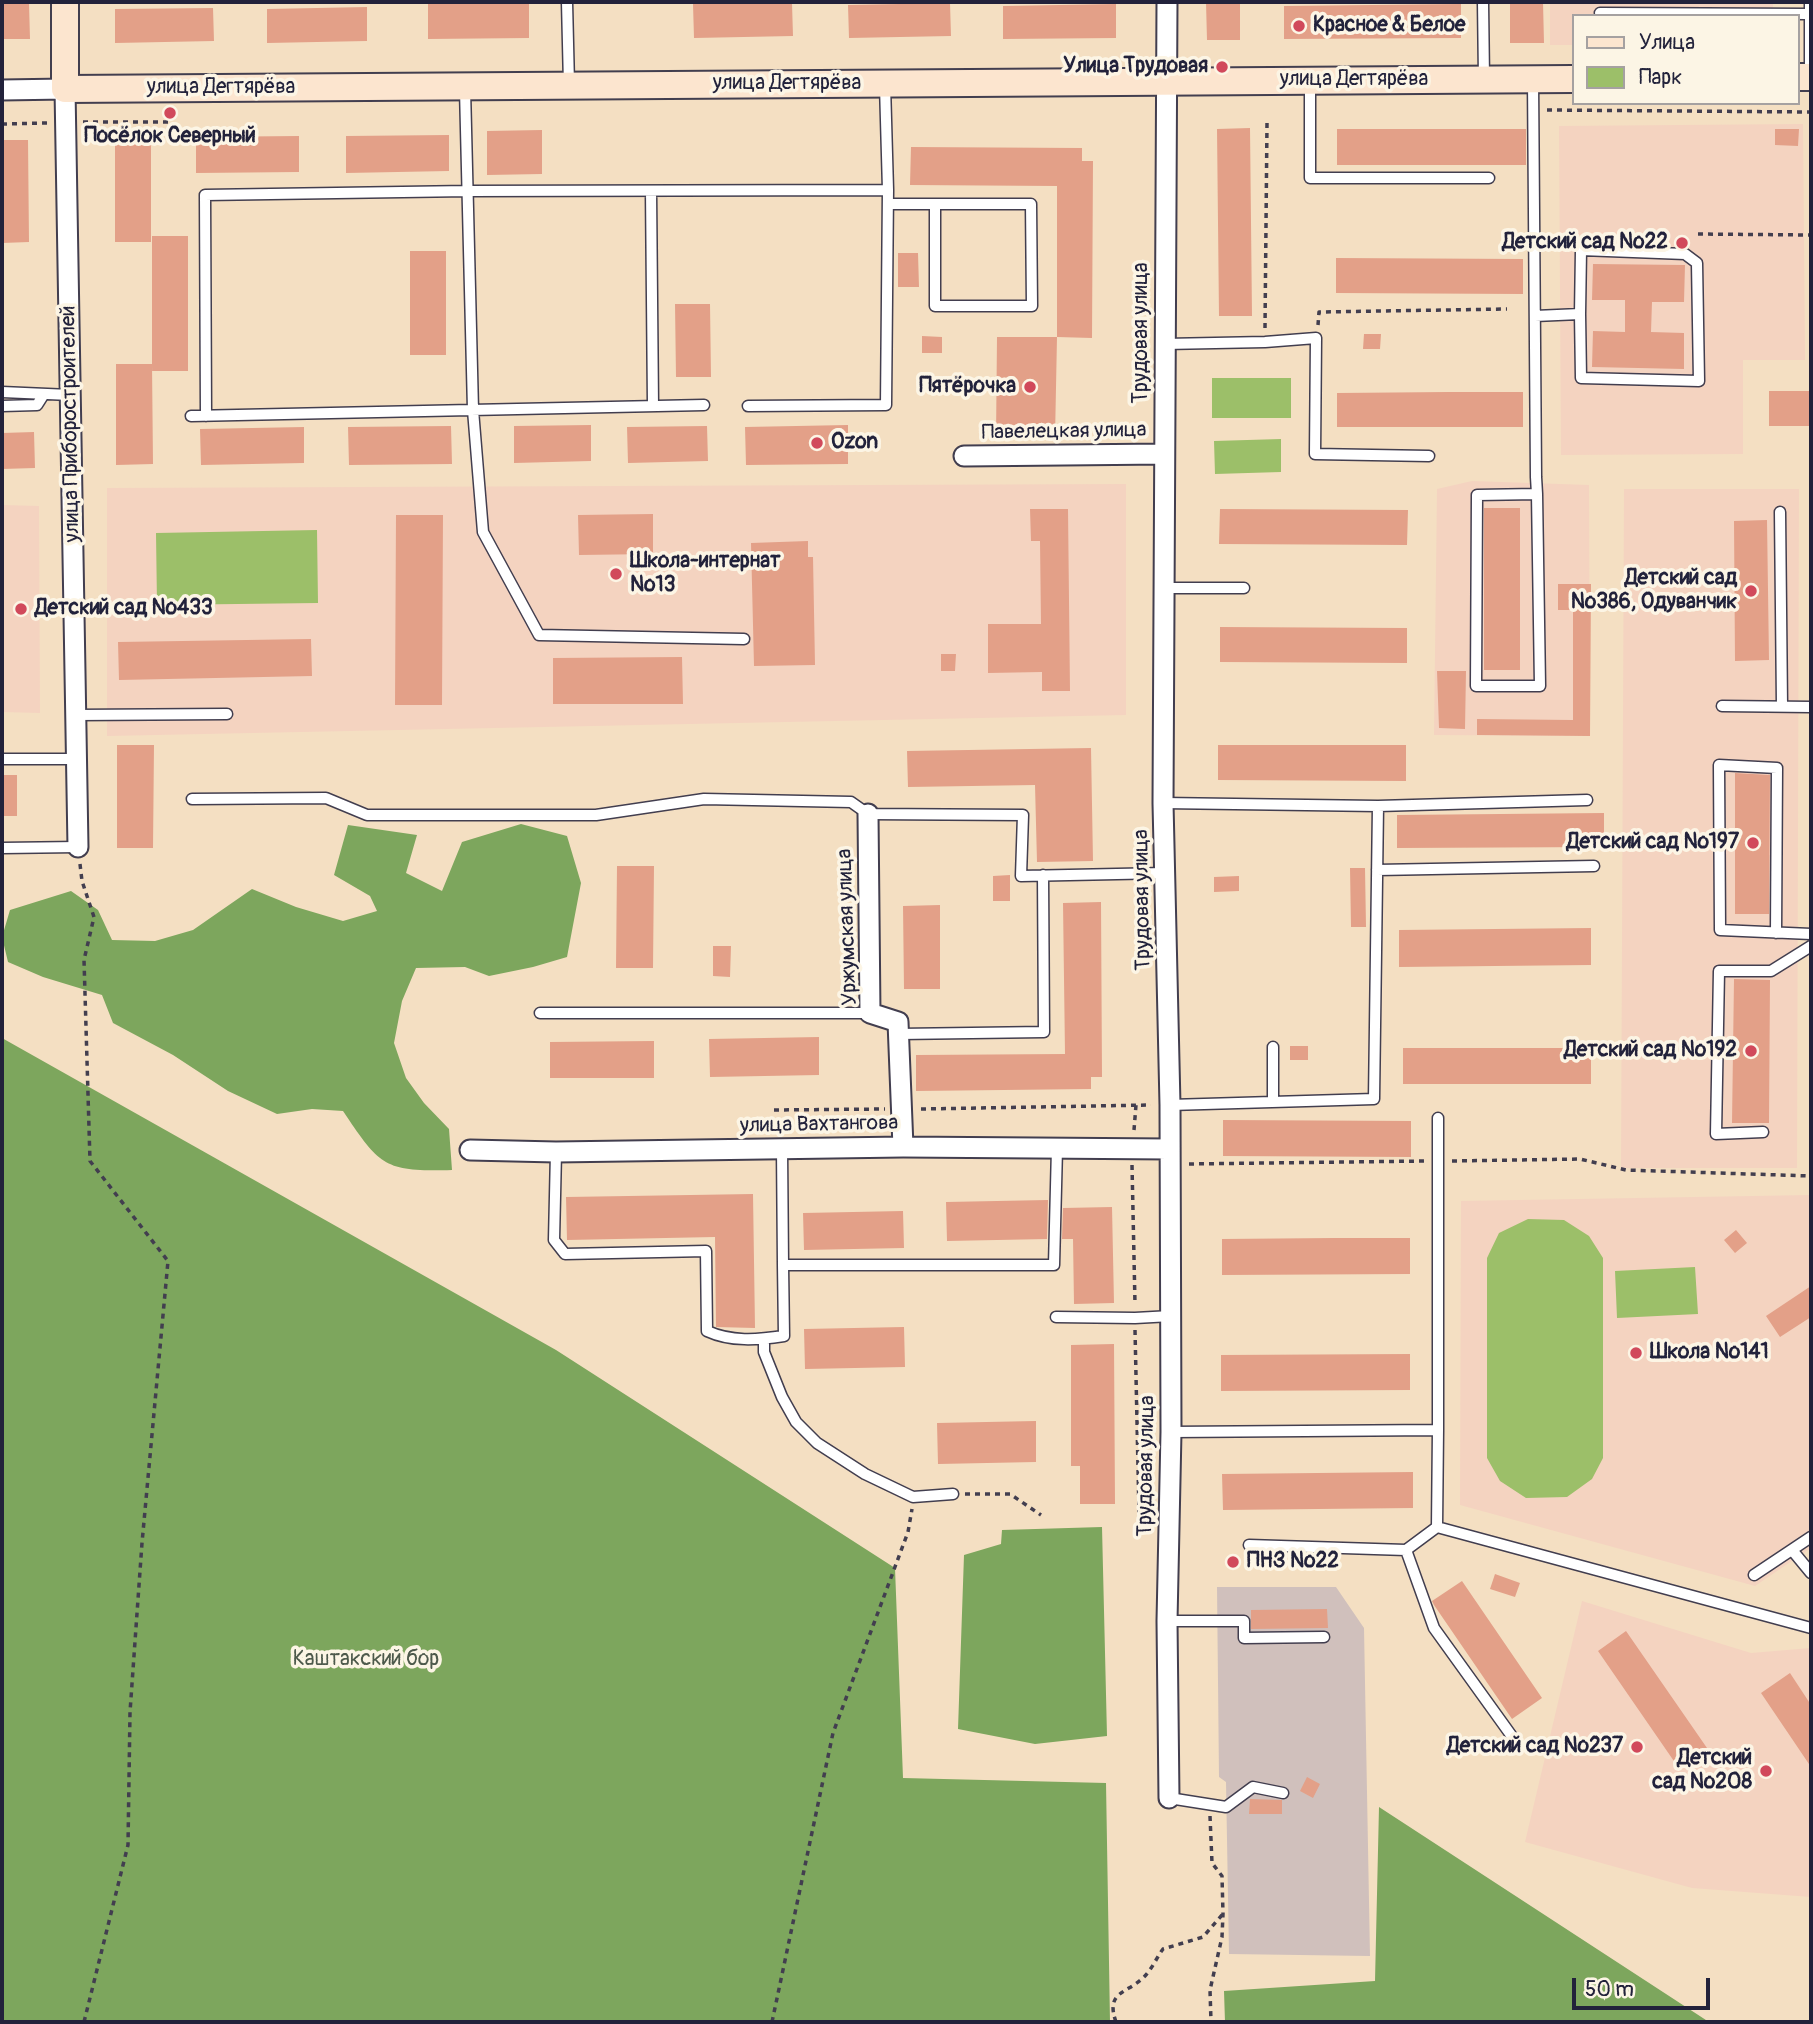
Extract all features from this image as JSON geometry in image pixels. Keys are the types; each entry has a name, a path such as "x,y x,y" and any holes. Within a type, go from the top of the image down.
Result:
{"street":[{"name":"улица Приборостроителей","path":"65,2 78,847"},
{"name":"Трудовая улица","path":"1167,2 1163,803 1170,1105 1171,1432 1167,1621 1169,1798"},
{"name":"улица Дегтярёва","path":"2,90 1572,79"},
{"name":"Павелецкая улица","path":"964,456 1164,454"},
{"name":"Уржумская улица","path":"868,814 870,1013 898,1022 899,1034"},
{"path":"899,1034 903,1147"},
{"name":"улица Вахтангова","path":"470,1150 556,1152 903,1147 1057,1148 1170,1157"}],"lane":[{"path":"568,2 569,86"},
{"path":"1483,2 1484,79"},
{"path":"1810,2 1811,77"},
{"path":"1600,13 1810,14"},
{"path":"1534,79 1541,686 1476,685 1476,495 1537,494"},
{"path":"1310,80 1310,178 1489,178"},
{"path":"748,406 886,405 888,190 884,83"},
{"path":"465,86 473,410 483,532 539,635 744,639"},
{"path":"206,416 205,195 888,190"},
{"path":"651,191 653,406"},
{"path":"888,204 934,204 1031,204 1031,306 934,306 934,204"},
{"path":"1581,250 1685,254 1697,264 1699,381 1581,378 1580,314 1581,250"},
{"path":"1535,316 1580,314"},
{"path":"1165,344 1316,338 1315,454 1429,456"},
{"path":"2,393 71,395"},
{"path":"2,406 37,405 44,394"},
{"path":"191,416 704,405"},
{"path":"1780,512 1782,706"},
{"path":"1164,588 1244,588"},
{"path":"1722,706 1811,706"},
{"path":"76,715 227,714"},
{"path":"2,759 76,760"},
{"path":"1776,933 1777,768 1719,765 1720,930 1776,933 1811,934"},
{"path":"191,799 326,798 367,815 596,815 704,799 851,802 868,814 1023,815 1021,876 1165,873"},
{"path":"1163,803 1378,806 1587,800"},
{"path":"1170,1105 1374,1099 1378,806"},
{"path":"2,848 78,847"},
{"path":"1377,870 1594,866"},
{"path":"899,1034 1044,1032 1043,875"},
{"path":"1763,1132 1716,1134 1718,971 1771,971 1811,946"},
{"path":"540,1013 870,1013"},
{"path":"1273,1047 1273,1102"},
{"path":"1437,1118 1437,1527"},
{"path":"783,1265 1054,1265 1057,1148"},
{"path":"556,1152 554,1240 565,1254 706,1251 707,1331 723,1338 764,1339 783,1336 782,1149"},
{"path":"1056,1317 1171,1316"},
{"path":"764,1339 764,1352 782,1397 796,1422 817,1443 865,1474 914,1497 953,1494"},
{"path":"1171,1432 1438,1430"},
{"path":"1250,1545 1406,1550 1437,1527"},
{"path":"1437,1527 1811,1628"},
{"path":"1754,1576 1811,1537"},
{"path":"1406,1550 1434,1628 1511,1735"},
{"path":"1793,1550 1811,1573"},
{"path":"1167,1621 1244,1621 1244,1638 1324,1637"},
{"path":"1169,1798 1226,1807 1253,1787 1283,1793"}],"path":[{"path":"1534,110 1811,112"},
{"path":"1265,342 1267,123"},
{"path":"1698,234 1811,235"},
{"path":"1316,338 1320,312 1507,309"},
{"path":"78,847 82,881 94,917 84,960 90,1161 168,1261 131,1699 128,1845 83,2022"},
{"path":"774,1110 1170,1105"},
{"path":"1170,1157 1437,1161 1580,1159 1626,1170 1811,1176"},
{"path":"953,1494 1010,1494 1041,1515"},
{"path":"772,2022 833,1733 908,1532 914,1497"},
{"path":"1210,1804 1212,1863 1222,1875 1223,1914 1222,1937 1210,1990 1211,2022"},
{"path":"1116,2022 1113,2003 1118,1996 1145,1976 1163,1949 1203,1937 1223,1914"}],"shaded area":[{"path":"1550,2 1773,2 1773,14 1572,14 1572,45 1550,45"},
{"name":"Детский сад №22","path":"1803,124 1805,360 1743,360 1743,454 1561,455 1559,126"},
{"path":"1472,481 1589,485 1590,736 1434,735 1437,489"},
{"name":"Школа-интернат №13","path":"1126,484 1126,715 107,736 107,488"},
{"path":"1624,489 1799,489 1797,1168 1621,1168"},
{"name":"Детский сад №433","path":"2,505 39,506 40,713 2,712"},
{"name":"Школа №141","path":"1811,1195 1811,1548 1755,1586 1460,1505 1461,1201"},
{"path":"1217,1587 1336,1587 1364,1628 1370,1956 1229,1954 1226,1782 1219,1777"},
{"name":"Детский сад №237","path":"1582,1601 1751,1653 1811,1648 1811,1897 1692,1888 1525,1842"}],"green space":[{"path":"1212,378 1291,378 1291,418 1212,418"},
{"path":"1281,439 1281,472 1215,474 1214,441"},
{"path":"317,530 318,603 157,605 156,533"},
{"path":"521,824 567,836 581,883 567,957 489,976 465,967 416,968 402,1001 394,1043 406,1078 424,1103 449,1129 452,1170 411,1169 386,1162 366,1144 343,1111 312,1109 277,1114 228,1091 173,1055 113,1023 102,995 43,977 8,962 2,937 10,910 71,891 98,910 112,940 155,941 193,930 252,889 296,907 343,921 377,911 370,896 334,875 348,825 417,835 406,873 442,891 462,842"},
{"name":"Каштакский бор","path":"2,1038 556,1350 895,1568 903,1778 1106,1783 1110,2022 2,2022"},
{"path":"1528,1219 1564,1220 1589,1236 1603,1258 1603,1458 1592,1479 1567,1497 1526,1498 1500,1481 1487,1458 1487,1258 1499,1233"},
{"path":"1695,1267 1698,1314 1617,1318 1615,1271"},
{"path":"1102,1527 1107,1736 1035,1744 958,1729 964,1555 1001,1544 1002,1530"},
{"path":"1379,1807 1709,2022 1225,2022 1224,1991 1375,1981"}],"building":[{"path":"529,2 529,38 428,39 428,3"},
{"path":"1206,2 1240,2 1240,40 1207,40"},
{"path":"1510,2 1543,2 1544,43 1510,43"},
{"path":"2,3 29,3 30,39 2,39"},
{"path":"792,3 793,36 694,38 693,4"},
{"path":"950,3 951,36 849,38 848,5"},
{"path":"1116,4 1116,38 1003,39 1003,6"},
{"path":"1461,4 1461,38 1284,39 1284,6"},
{"path":"367,7 367,41 267,43 267,9"},
{"path":"213,8 214,41 115,43 115,9"},
{"path":"1250,128 1252,316 1219,316 1217,129"},
{"path":"1337,129 1526,129 1526,165 1337,165"},
{"path":"1775,129 1799,129 1798,146 1775,145"},
{"path":"542,130 542,174 487,175 487,131"},
{"path":"449,135 449,171 346,173 346,136"},
{"path":"299,136 299,172 196,173 196,137"},
{"path":"115,138 151,138 151,242 115,242"},
{"path":"2,140 28,140 29,242 2,243"},
{"path":"911,147 1082,148 1082,161 1093,161 1092,338 1057,337 1057,186 910,185"},
{"path":"152,236 188,236 188,371 152,371"},
{"path":"410,251 446,251 446,355 410,355"},
{"path":"898,253 918,253 919,287 898,287"},
{"path":"1336,258 1523,259 1523,294 1336,293"},
{"path":"1593,264 1685,265 1684,302 1652,302 1651,332 1684,333 1684,369 1592,367 1593,331 1625,332 1625,300 1592,300"},
{"path":"675,304 710,304 711,377 676,377"},
{"path":"1364,334 1381,334 1380,349 1363,349"},
{"path":"922,336 942,337 942,353 922,353"},
{"path":"997,337 1057,337 1055,438 996,438"},
{"path":"116,364 152,364 153,464 116,465"},
{"path":"1769,391 1811,391 1811,426 1769,426"},
{"path":"1523,392 1523,427 1337,427 1337,393"},
{"path":"591,425 591,461 514,463 514,426"},
{"path":"848,425 848,464 746,465 745,427"},
{"path":"451,426 452,464 349,465 348,427"},
{"path":"707,426 708,461 628,463 627,427"},
{"path":"304,427 304,463 201,465 200,429"},
{"path":"34,432 35,468 2,469 2,433"},
{"path":"1484,508 1520,508 1520,670 1484,670"},
{"path":"1030,509 1068,509 1070,691 1042,691 1042,672 988,673 988,624 1041,624 1040,541 1031,541"},
{"path":"1220,509 1408,510 1407,545 1219,544"},
{"path":"653,514 653,554 579,555 578,515"},
{"path":"396,515 443,515 442,705 395,705"},
{"name":"Детский сад №386, Одуванчик","path":"1767,520 1769,660 1735,661 1734,521"},
{"path":"808,541 808,557 813,557 815,665 754,666 751,543"},
{"path":"1558,584 1591,584 1590,736 1477,735 1477,719 1573,720 1573,610 1558,610"},
{"path":"1220,627 1407,628 1407,663 1220,662"},
{"path":"311,639 312,676 119,680 118,642"},
{"path":"941,654 956,654 955,671 941,671"},
{"path":"682,657 683,704 553,704 553,658"},
{"path":"1437,671 1466,671 1465,729 1439,728"},
{"path":"117,745 154,745 153,848 117,848"},
{"path":"1218,745 1406,745 1406,781 1218,780"},
{"path":"1091,748 1093,861 1037,862 1035,785 908,787 907,751"},
{"name":"Детский сад №197","path":"1735,773 1770,775 1769,914 1735,914"},
{"path":"2,775 17,775 17,816 2,816"},
{"path":"1604,813 1604,847 1397,848 1397,815"},
{"path":"617,866 654,866 653,968 616,968"},
{"path":"1350,868 1365,868 1366,927 1351,927"},
{"path":"1010,875 1010,901 993,901 993,876"},
{"path":"1239,876 1239,891 1214,892 1214,877"},
{"path":"1101,902 1102,1077 1091,1077 1091,1089 916,1091 916,1055 1065,1054 1063,903"},
{"path":"940,905 940,989 904,989 903,906"},
{"path":"1591,928 1591,965 1399,967 1399,930"},
{"path":"713,946 731,946 730,977 713,976"},
{"name":"Детский сад №192","path":"1734,979 1770,980 1769,1123 1732,1123"},
{"path":"819,1037 819,1075 710,1077 709,1039"},
{"path":"654,1041 654,1078 550,1078 550,1042"},
{"path":"1290,1046 1308,1046 1308,1060 1290,1060"},
{"path":"1403,1048 1591,1048 1591,1084 1403,1084"},
{"path":"1223,1120 1411,1121 1411,1157 1223,1156"},
{"path":"753,1194 755,1328 716,1327 715,1237 567,1240 566,1197"},
{"path":"1048,1200 1047,1239 947,1241 946,1202"},
{"path":"1112,1207 1114,1303 1074,1304 1073,1239 1062,1239 1063,1208"},
{"path":"903,1211 904,1248 804,1250 803,1213"},
{"path":"1736,1230 1747,1243 1735,1253 1724,1240"},
{"path":"1410,1238 1410,1274 1222,1275 1222,1239"},
{"path":"1811,1286 1811,1317 1780,1337 1766,1316"},
{"path":"904,1327 905,1367 805,1369 804,1329"},
{"path":"1114,1344 1115,1504 1080,1504 1080,1466 1071,1466 1071,1345"},
{"path":"1410,1354 1410,1390 1221,1391 1221,1355"},
{"path":"1036,1421 1036,1462 938,1464 937,1423"},
{"path":"1413,1472 1413,1508 1223,1510 1222,1474"},
{"path":"1495,1574 1520,1583 1515,1597 1490,1589"},
{"path":"1462,1581 1542,1698 1512,1719 1432,1601"},
{"path":"1327,1609 1328,1628 1251,1629 1251,1610"},
{"path":"1626,1631 1707,1748 1678,1767 1598,1651"},
{"path":"1790,1673 1811,1705 1811,1767 1761,1693"},
{"path":"1307,1777 1320,1784 1313,1798 1300,1791"},
{"path":"1250,1799 1282,1800 1282,1814 1249,1814"}],"place":[{"name":"Красное & Белое","path":"1299,26"},
{"name":"Улица Трудовая","path":"1222,67"},
{"name":"Посёлок Северный","path":"170,113"},
{"name":"Детский сад №22","path":"1682,243"},
{"name":"Пятёрочка","path":"1030,387"},
{"name":"Ozon","path":"817,443"},
{"name":"Школа-интернат №13","path":"616,574"},
{"name":"Детский сад №386, Одуванчик","path":"1751,591"},
{"name":"Детский сад №433","path":"21,609"},
{"name":"Детский сад №197","path":"1753,843"},
{"name":"Детский сад №192","path":"1751,1051"},
{"name":"Школа №141","path":"1636,1353"},
{"name":"ПНЗ №22","path":"1233,1562"},
{"name":"Детский сад №237","path":"1637,1747"},
{"name":"Детский сад №208","path":"1766,1771"}]}
